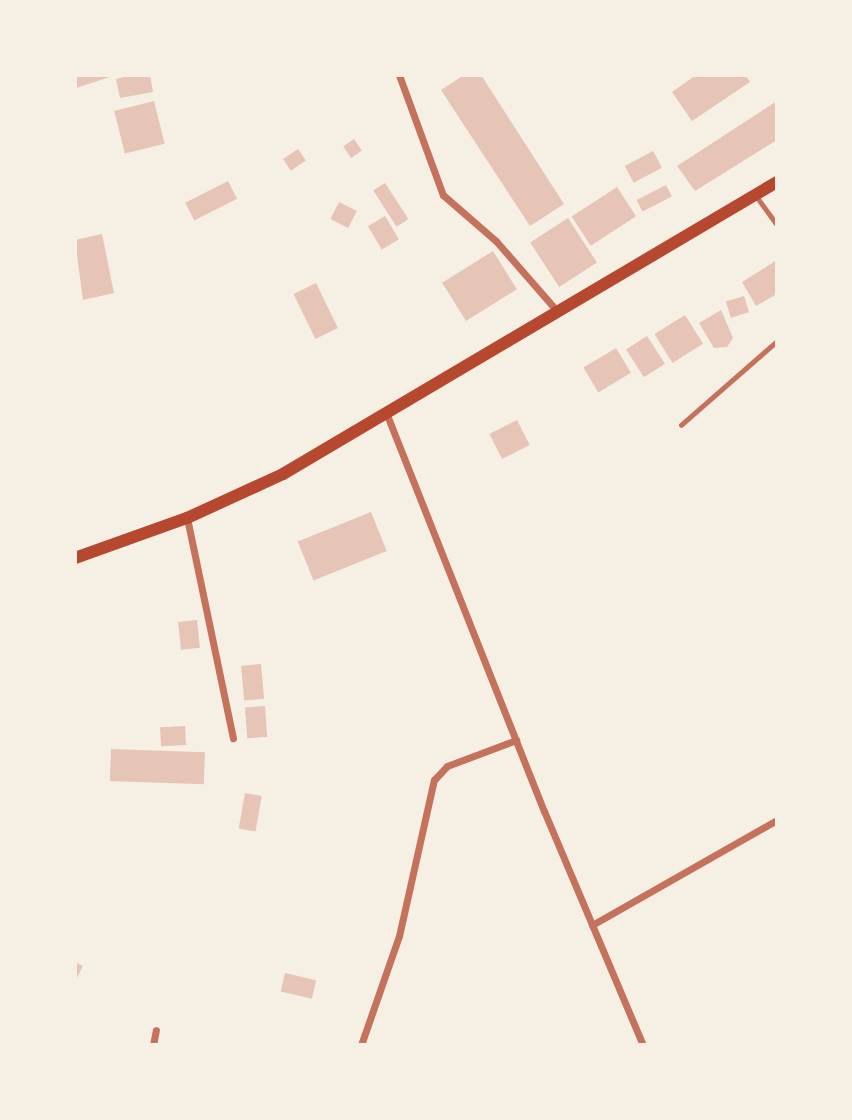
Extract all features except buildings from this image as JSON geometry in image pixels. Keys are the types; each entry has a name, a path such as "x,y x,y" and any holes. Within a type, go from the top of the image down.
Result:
{"main road":[{"path":"75,558 187,518 283,474 387,415 777,179"}],"street":[{"path":"399,75 443,195 496,240 558,312"},
{"path":"387,415 516,740 643,1045"},
{"path":"187,518 233,738"},
{"path":"361,1045 399,936 434,780 447,766 516,740"},
{"path":"592,925 777,820"},
{"path":"153,1045 156,1030"}],"lane":[{"path":"755,193 777,225"},
{"path":"681,425 777,341"}]}
